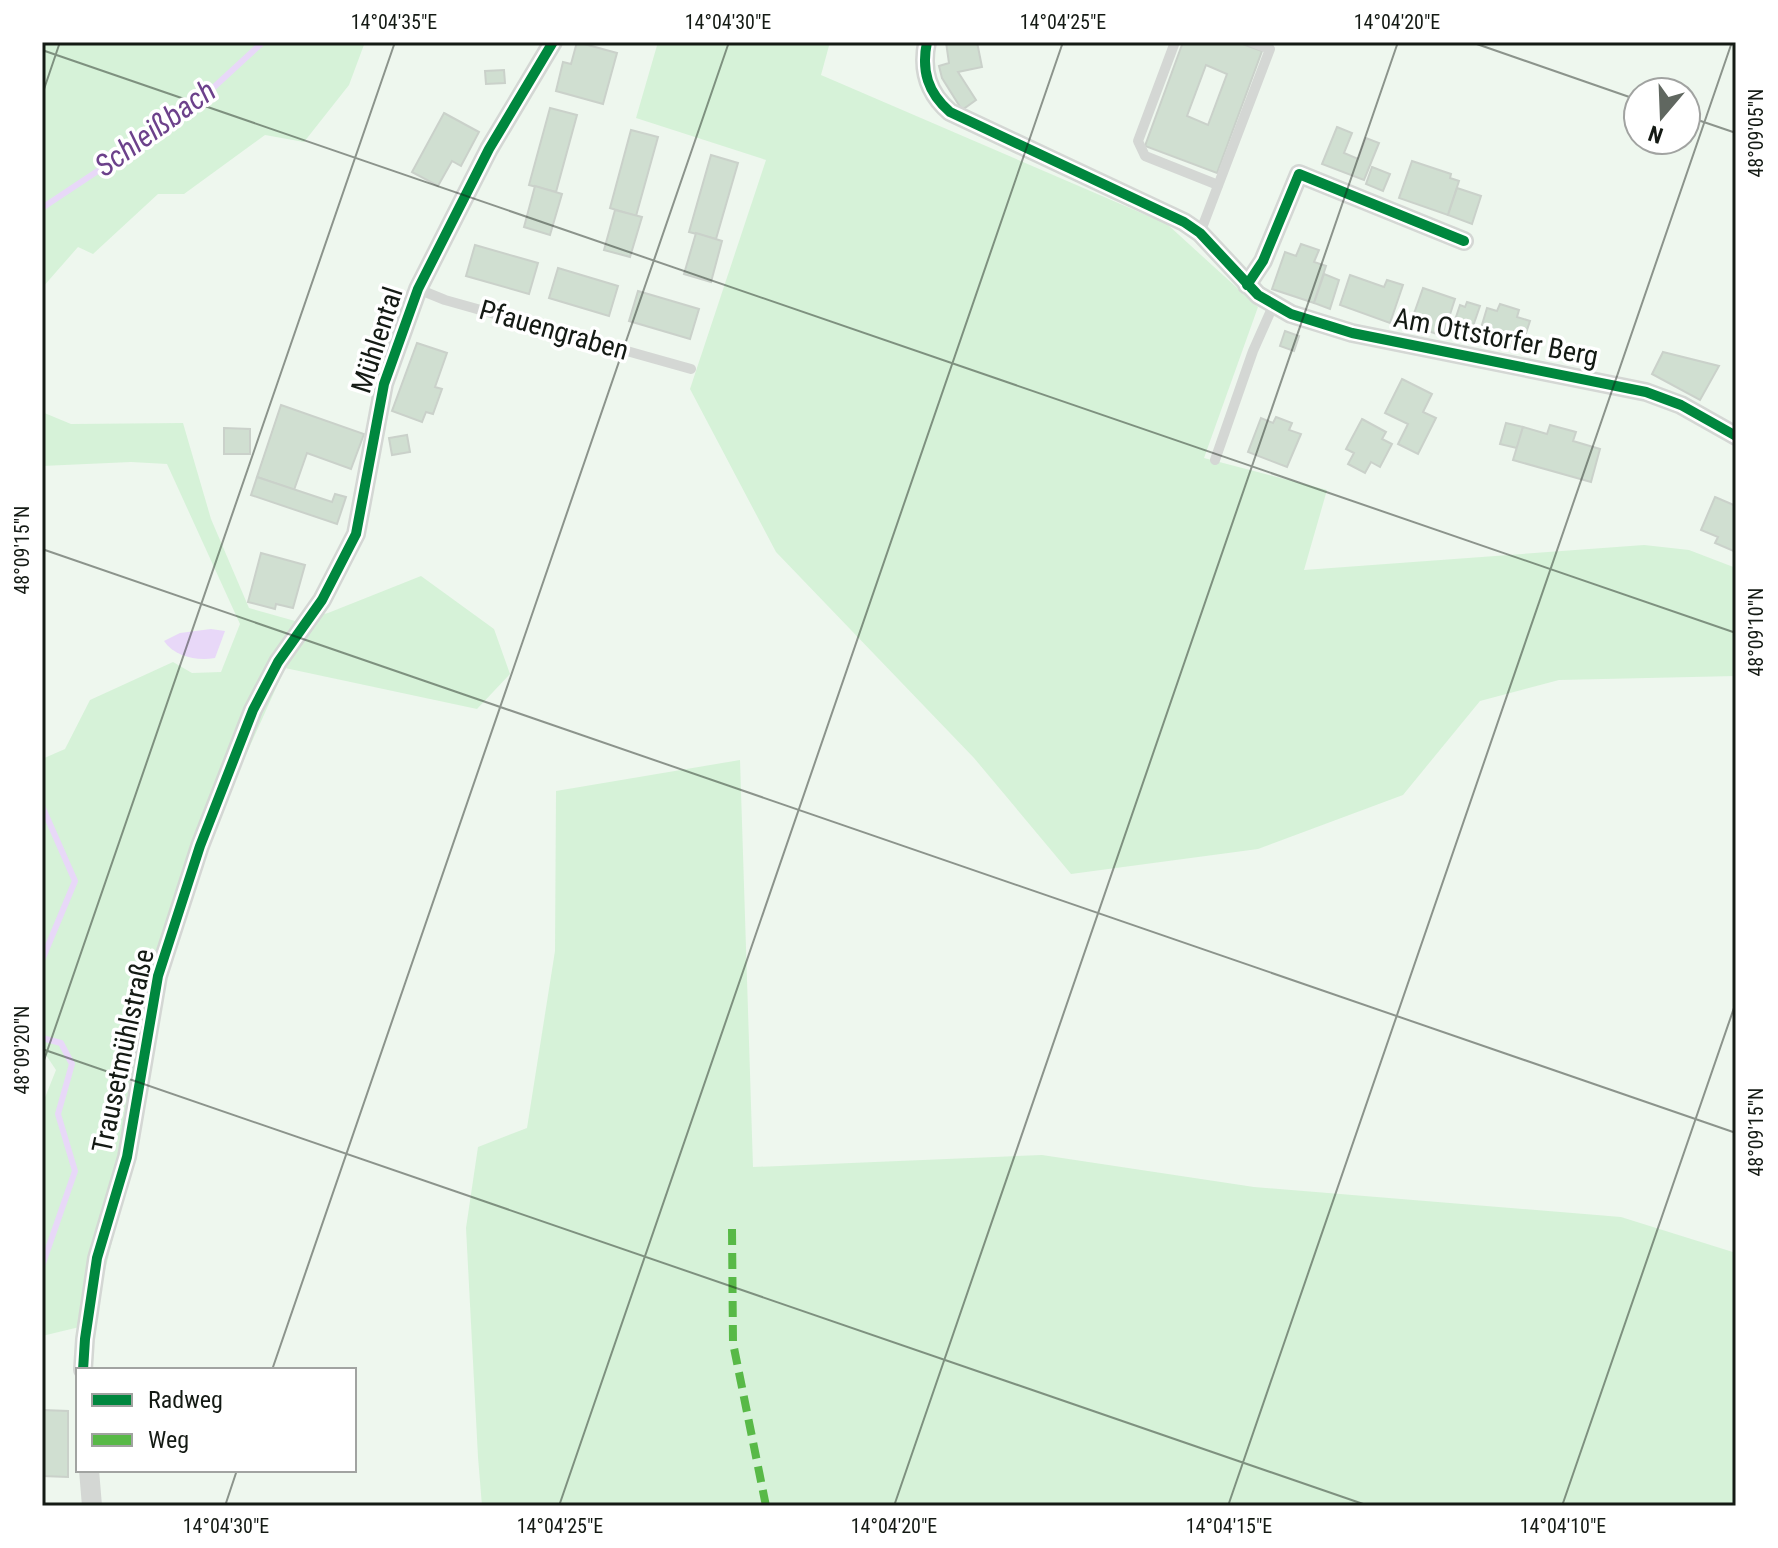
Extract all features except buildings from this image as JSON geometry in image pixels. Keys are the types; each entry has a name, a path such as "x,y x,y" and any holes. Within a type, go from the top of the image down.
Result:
{"street":[{"name":"Mühlental","path":"278,662 322,600 356,534 384,384 418,289 489,149 553,42"},
{"name":"Am Ottstorfer Berg","path":"927,42 927,80 931,92 950,112 1161,210 1200,233 1247,285 1273,306 1352,333 1646,392 1681,405 1736,436"},
{"path":"1247,285 1270,247 1299,174 1464,241"},
{"name":"Trausetmühlstraße","path":"83,1368 97,1258 127,1157 158,976 200,846 253,710 278,662"},
{"path":"89,1472 92,1506"}],"lane":[{"path":"1175,42 1138,141 1145,156 1218,185"},
{"path":"1200,233 1270,49 1252,42"},
{"name":"Pfauengraben","path":"418,289 445,300 691,369"},
{"path":"1215,460 1253,351 1273,306"}],"green space":[{"path":"50,42 365,42 349,85 304,142 265,135 184,194 158,194 93,254 78,247 42,288 42,47"},
{"path":"658,42 830,42 821,75 1167,224 1258,307 1204,458 1327,490 1304,570 1644,545 1689,550 1736,568 1736,676 1559,680 1480,701 1403,795 1258,849 1071,874 974,758 776,552 690,389 766,160 636,118"},
{"path":"42,412 71,424 183,423 211,519 249,608 295,621 328,613 421,576 494,629 510,674 477,709 285,668 227,797 162,980 136,1143 92,1324 42,1336 42,1105 56,1070 42,1049 42,759 65,749 90,700 173,662 192,673 221,672 240,624 167,464 131,462 42,466"},
{"path":"740,760 753,1167 1042,1155 1254,1187 1621,1217 1736,1253 1736,1506 482,1506 466,1228 478,1147 527,1128 555,951 556,791"}],"shaded area":[{"path":"211,629 225,631 215,658 187,657 174,651 164,641 180,633"}],"waterway":[{"name":"Schleißbach","path":"42,208 188,111 263,42"},
{"name":"Schleißbach","path":"42,806 75,881 42,960"},
{"name":"Schleißbach","path":"42,1038 61,1043 72,1064 58,1114 75,1171 42,1266"}],"marked path":[{"path":"732,1229 733,1343 766,1506"}],"cycle path":[{"path":"83,1368 97,1258 127,1157 158,976 200,846 253,710 278,662 322,600 356,534 384,384 418,289 489,149 553,42"},
{"path":"927,42 925,62 928,81 936,97 950,112 1184,222 1200,233 1258,295 1291,314 1352,333 1646,392 1681,405 1736,436"},
{"path":"1247,285 1263,261 1299,174 1464,241"}]}
